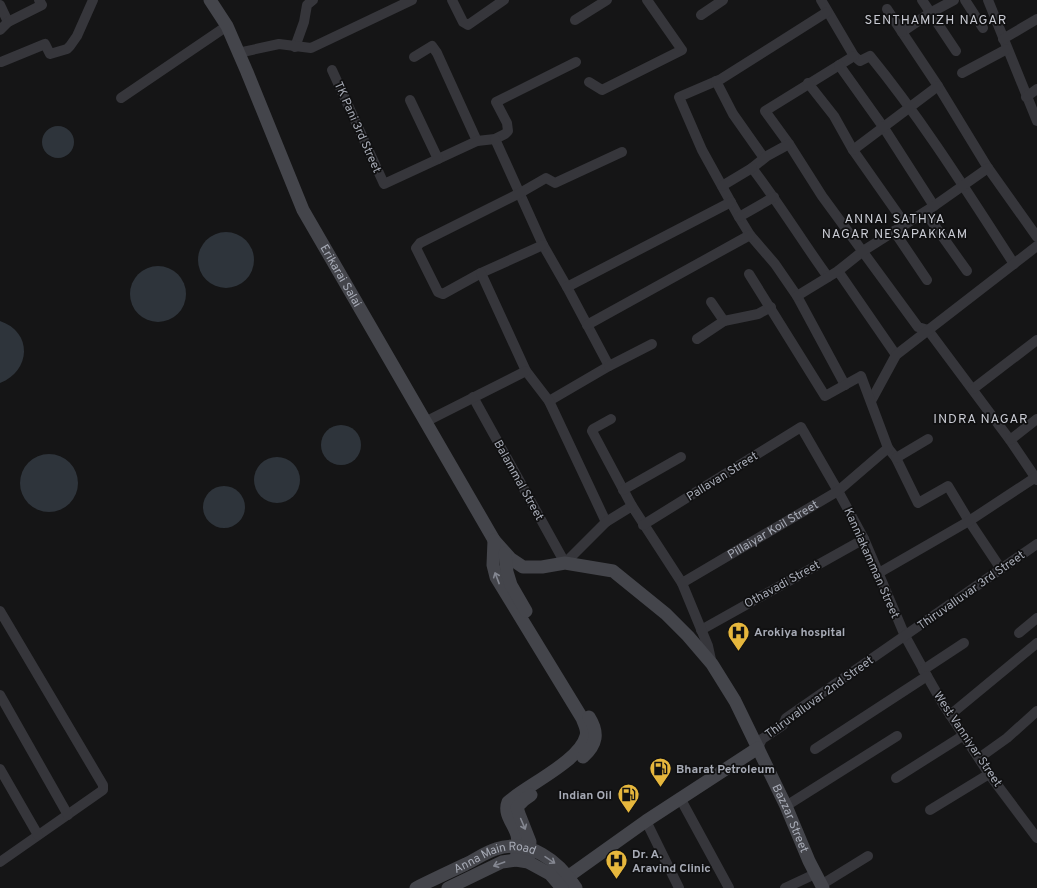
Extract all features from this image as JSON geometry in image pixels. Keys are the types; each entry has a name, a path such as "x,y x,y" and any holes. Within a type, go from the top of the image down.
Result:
{"street":[{"path":"0,30 8,22 42,5 39,0"},
{"path":"1,62 45,44 50,54 67,49 77,36 93,0"},
{"name":"Erikarai Salai","path":"210,0 227,26 304,210 494,540"},
{"path":"295,47 304,22 307,5 313,0"},
{"path":"238,53 279,44 311,48 412,0"},
{"path":"452,0 463,22 468,25 504,0"},
{"path":"575,20 607,0"},
{"path":"589,82 602,90 682,50 647,0"},
{"path":"700,15 724,0"},
{"path":"821,0 854,56 860,61 870,56 910,108 964,186 1014,264"},
{"path":"922,0 956,51"},
{"path":"902,32 930,13 954,0"},
{"path":"965,0 983,28"},
{"path":"988,0 1037,121"},
{"path":"0,5 8,22"},
{"path":"887,9 938,86 988,168 1037,237"},
{"path":"827,12 716,81 680,97 702,150 739,217 750,235 775,264 797,296 845,385"},
{"path":"962,73 1005,44 1037,19"},
{"path":"121,98 227,26"},
{"path":"414,57 432,46 437,53 477,141"},
{"path":"854,56 808,83 765,111 789,144 822,196 918,327 928,330 973,389 1036,478 969,521 877,574"},
{"path":"410,100 438,159 477,141 495,139 505,134 508,131 507,123 496,102 576,62"},
{"path":"839,65 884,128 934,206"},
{"name":"TK Pani 3rd Street","path":"332,70 384,184 438,159"},
{"path":"716,81 733,114 764,158"},
{"path":"808,83 834,116 853,150 905,224"},
{"path":"853,150 938,86"},
{"path":"1026,97 1037,89"},
{"path":"495,139 542,245 567,287 609,366"},
{"path":"722,186 752,168 764,158 789,144"},
{"path":"542,245 481,273 443,294 438,292 416,248 420,243 520,193 546,178 555,183 622,152"},
{"path":"752,168 774,197 828,277"},
{"path":"797,296 838,271 863,251 925,212 988,168"},
{"path":"739,217 774,197"},
{"path":"567,287 731,202"},
{"path":"925,212 967,271"},
{"path":"894,231 927,280"},
{"path":"587,325 750,235"},
{"path":"870,401 896,355 1037,246"},
{"path":"838,271 896,355"},
{"path":"481,273 526,371 549,401 606,522"},
{"path":"749,274 825,396 861,376 888,448 896,458 918,503 948,486 1001,569"},
{"path":"711,302 724,322"},
{"path":"697,339 724,322 758,314 770,307"},
{"path":"973,389 1037,340"},
{"path":"549,401 609,366 652,344"},
{"path":"425,422 526,371"},
{"name":"Balammal Street","path":"473,397 565,563"},
{"path":"611,419 592,431 643,525 682,583 708,646 712,664"},
{"path":"1010,440 1037,419"},
{"name":"Kanniakamman Street","path":"801,427 864,539 877,574 904,636"},
{"name":"Pallavan Street","path":"643,525 801,427"},
{"path":"896,458 928,439"},
{"name":"Pillaiyar Koil Street","path":"682,583 838,491 888,448"},
{"path":"623,490 681,457"},
{"path":"565,563 606,522 632,506"},
{"name":"Othavadi Street","path":"701,630 864,539"},
{"path":"494,540 511,560 523,567 542,567 565,563 613,571 666,614 688,636 712,664 735,701 758,748 646,820 563,882 576,888"},
{"path":"494,540 492,565 496,577 582,718 587,731 583,744 574,754 555,770 508,802 506,806 507,813 524,847 522,861"},
{"name":"Thiruvalluvar 3rd Street","path":"904,636 1037,544"},
{"path":"505,553 507,572 511,585 594,724 596,734 591,748 574,765 519,804 517,807 530,842 524,847"},
{"path":"0,611 103,785 103,790 1,860"},
{"path":"1019,633 1037,618"},
{"name":"West Vanniyar Street","path":"904,636 950,714 989,774 1036,836"},
{"name":"Thiruvalluvar 2nd Street","path":"758,748 762,739 783,725 786,718 904,636"},
{"path":"815,749 925,673 964,643"},
{"path":"950,714 1037,643"},
{"path":"0,695 68,815"},
{"path":"979,758 1012,734 1037,711"},
{"path":"896,778 964,735"},
{"path":"786,806 897,736"},
{"name":"Bazzar Street","path":"758,748 820,882"},
{"path":"0,769 38,835"},
{"path":"930,810 989,774"},
{"path":"680,798 729,888"},
{"path":"646,820 680,888"},
{"name":"Anna Main Road","path":"416,888 497,848 524,847 556,864 563,882"},
{"path":"785,888 820,882 868,856"},
{"name":"Anna Main Road","path":"448,888 462,885 502,862 522,861 563,882"}],"shaded area":[{"path":"55,126 61,126 71,133 74,142 73,148 67,155 61,158 55,158 45,151 42,145 42,139 49,129"},
{"path":"226,232 237,234 246,240 252,249 254,260 252,271 246,280 237,286 226,288 215,286 206,280 200,271 198,260 200,249 206,240 215,234"},
{"path":"152,266 164,266 174,270 182,278 186,288 186,300 182,310 174,318 164,322 152,322 142,318 134,310 130,300 130,288 134,278 142,270"},
{"path":"0,321 11,326 18,334 23,342 24,352 18,370 0,383"},
{"path":"341,425 349,427 355,431 359,437 361,445 359,453 355,459 349,463 341,465 333,463 327,459 323,453 321,445 323,437 327,431 333,427"},
{"path":"49,454 60,456 73,467 76,472 78,483 76,494 65,507 60,510 49,512 38,510 25,499 22,494 20,483 22,472 33,459 38,456"},
{"path":"277,457 290,461 296,467 300,480 296,493 290,499 277,503 264,499 258,493 254,480 258,467 264,461"},
{"path":"220,486 228,486 236,489 242,495 245,507 242,519 236,525 228,528 220,528 212,525 206,519 203,511 203,503 206,495 212,489"}],"place":[{"name":"Arokiya hospital","path":"739,652"},
{"name":"Bharat Petroleum","path":"661,788"},
{"name":"Indian Oil","path":"628,814"},
{"name":"Dr. A. Aravind Clinic","path":"617,880"}],"district":[{"name":"SENTHAMIZH NAGAR","path":"936,19"},
{"name":"ANNAI SATHYA NAGAR NESAPAKKAM","path":"895,226"},
{"name":"INDRA NAGAR","path":"981,418"}]}
